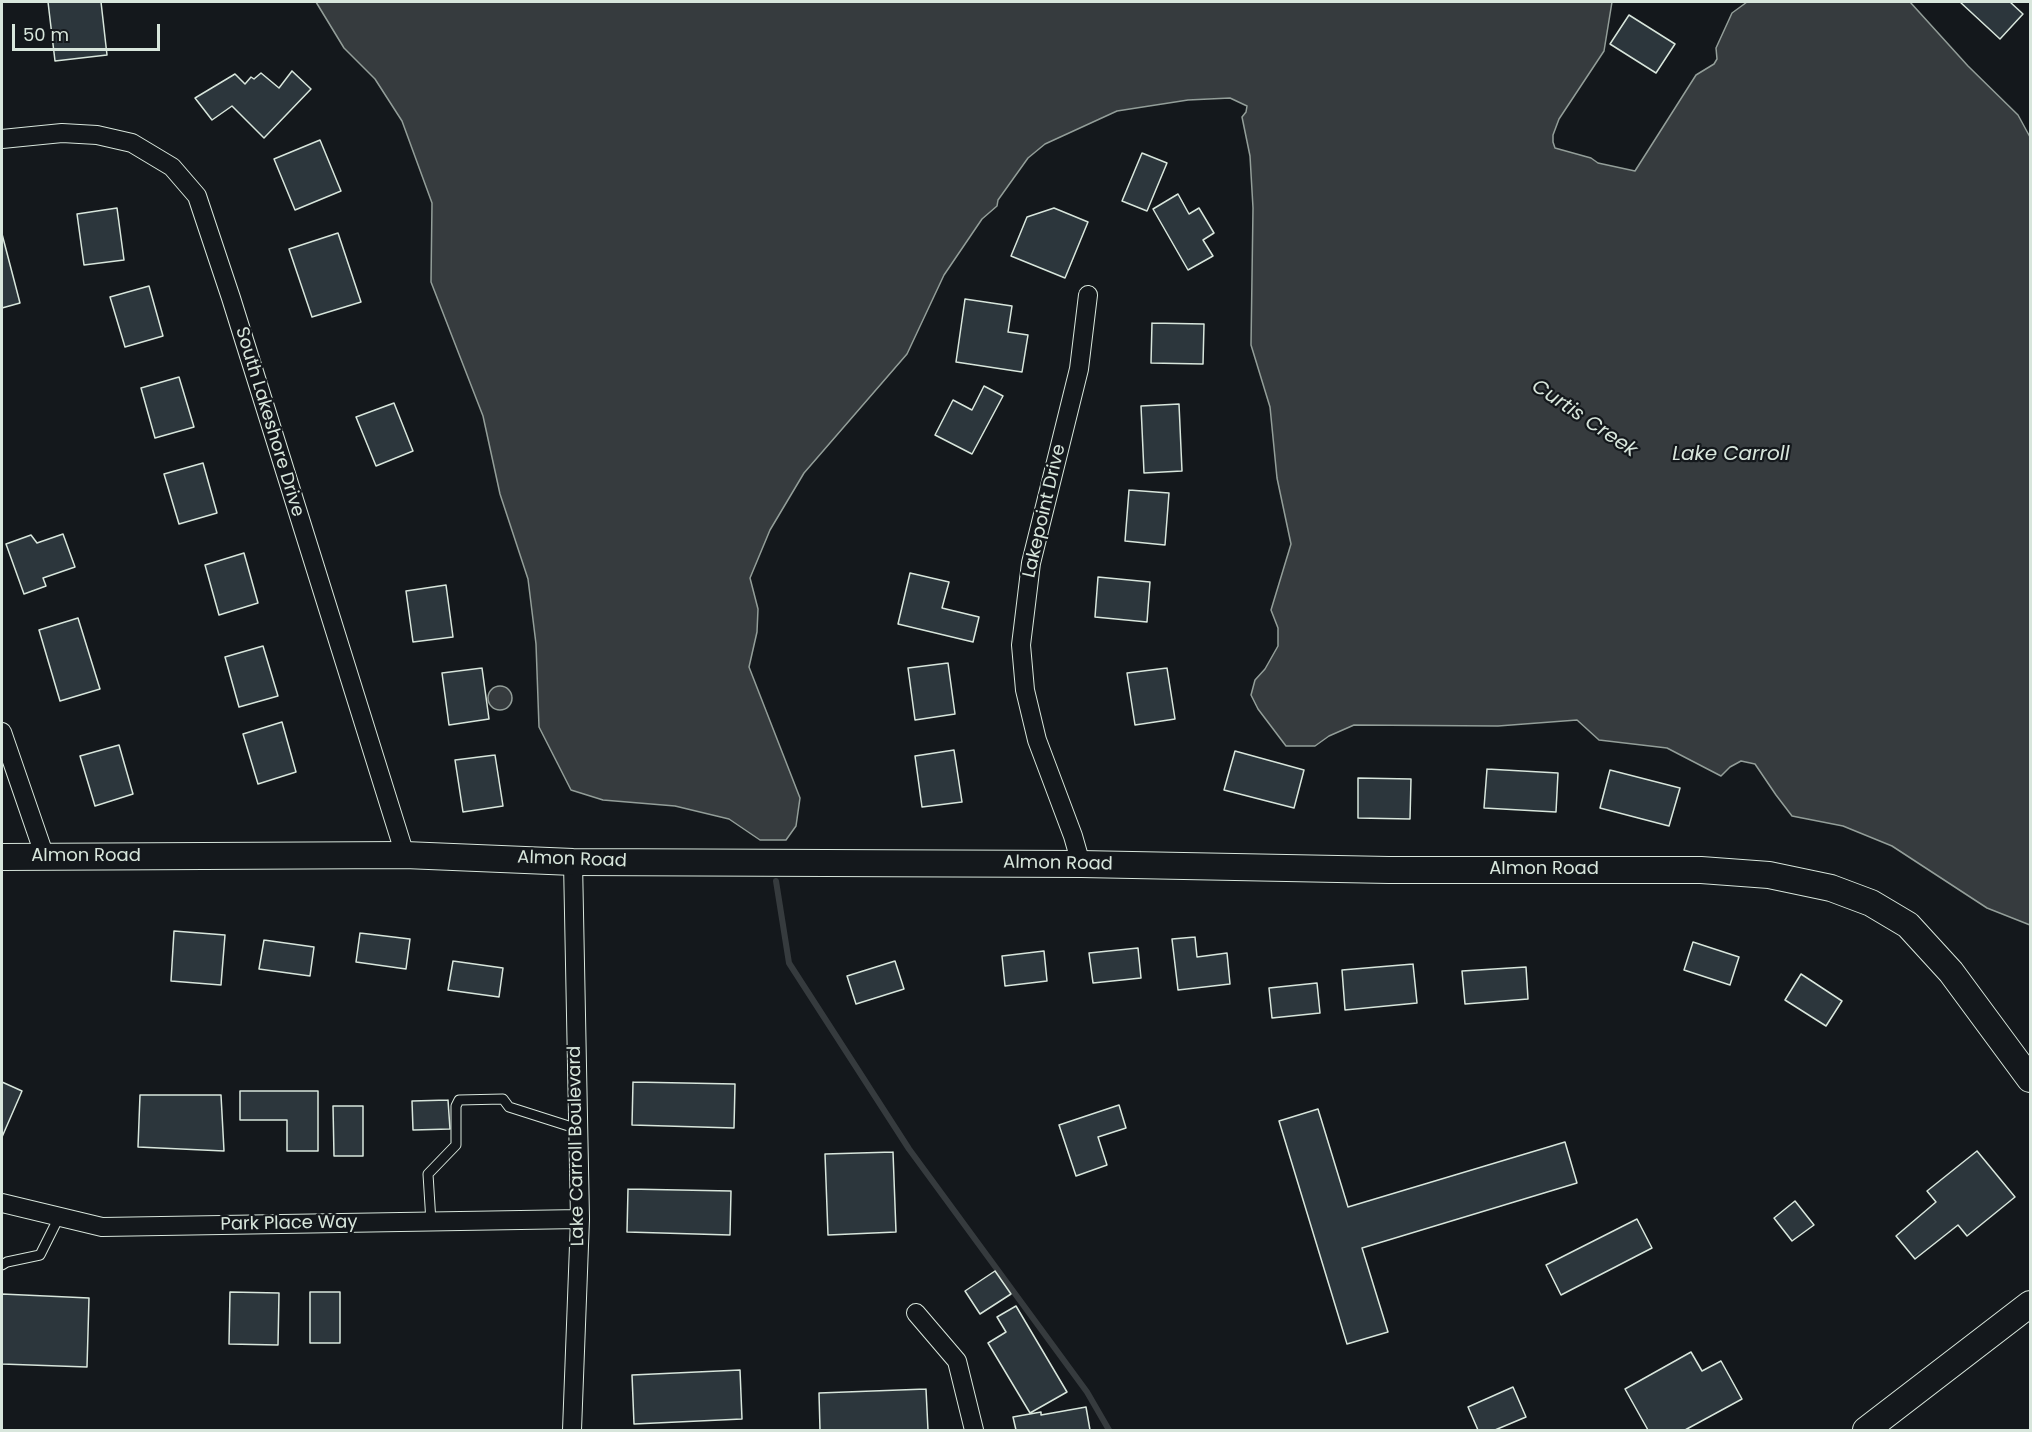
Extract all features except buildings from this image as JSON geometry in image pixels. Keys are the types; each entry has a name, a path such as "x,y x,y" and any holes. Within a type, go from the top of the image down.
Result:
{"street":[{"name":"South Lakeshore Drive","path":"2,139 62,133 97,135 132,143 172,167 197,196 405,855"},
{"name":"Lakepoint Drive","path":"1080,864 1073,836 1037,740 1025,690 1021,645 1031,563 1079,369 1088,295"},
{"path":"2,732 45,857"},
{"name":"Almon Road","path":"2,857 405,855 573,862 1080,864 1389,870 1701,870 1770,875 1831,888 1871,903 1908,925 1951,972 2031,1079"},
{"name":"Lake Carroll Boulevard","path":"572,1431 580,1219 573,862"},
{"name":"Park Place Way","path":"2,1203 102,1227 580,1219"},
{"path":"1866,1431 2031,1304"},
{"path":"916,1313 957,1361 974,1431"}],"lane":[{"path":"431,1222 428,1174 456,1145 456,1106 459,1100 503,1099 509,1107 578,1129"},
{"path":"2,1265 40,1256 59,1217"}],"water":[{"name":"Lake Carroll","path":"316,2 1612,2 1604,51 1559,119 1553,142 1555,148 1591,158 1598,163 1635,171 1696,75 1714,64 1717,59 1716,48 1732,13 1747,2 1910,2 1968,66 2018,115 2030,137 2030,925 1987,908 1892,846 1843,826 1792,816 1755,764 1741,761 1721,776 1667,748 1599,740 1577,720 1498,726 1354,725 1329,736 1315,746 1286,746 1258,709 1251,695 1255,680 1265,669 1278,646 1278,628 1271,610 1291,544 1277,478 1270,407 1251,345 1253,208 1250,156 1242,117 1247,106 1230,98 1188,100 1117,111 1045,144 1028,158 998,200 997,206 982,219 944,275 907,354 804,473 770,530 750,578 758,609 757,632 749,667 800,798 796,826 786,840 760,840 729,819 675,806 603,800 571,790 539,727 536,644 528,579 500,494 483,416 431,282 432,203 402,121 375,79 344,48"},
{"path":"500,686 508,690 512,698 508,706 500,710 492,706 488,698 492,690"}],"waterway":[{"path":"776,881 789,963 909,1149 1087,1392 1109,1430"}],"water label":[{"name":"Curtis Creek","path":"1584,419"}]}
